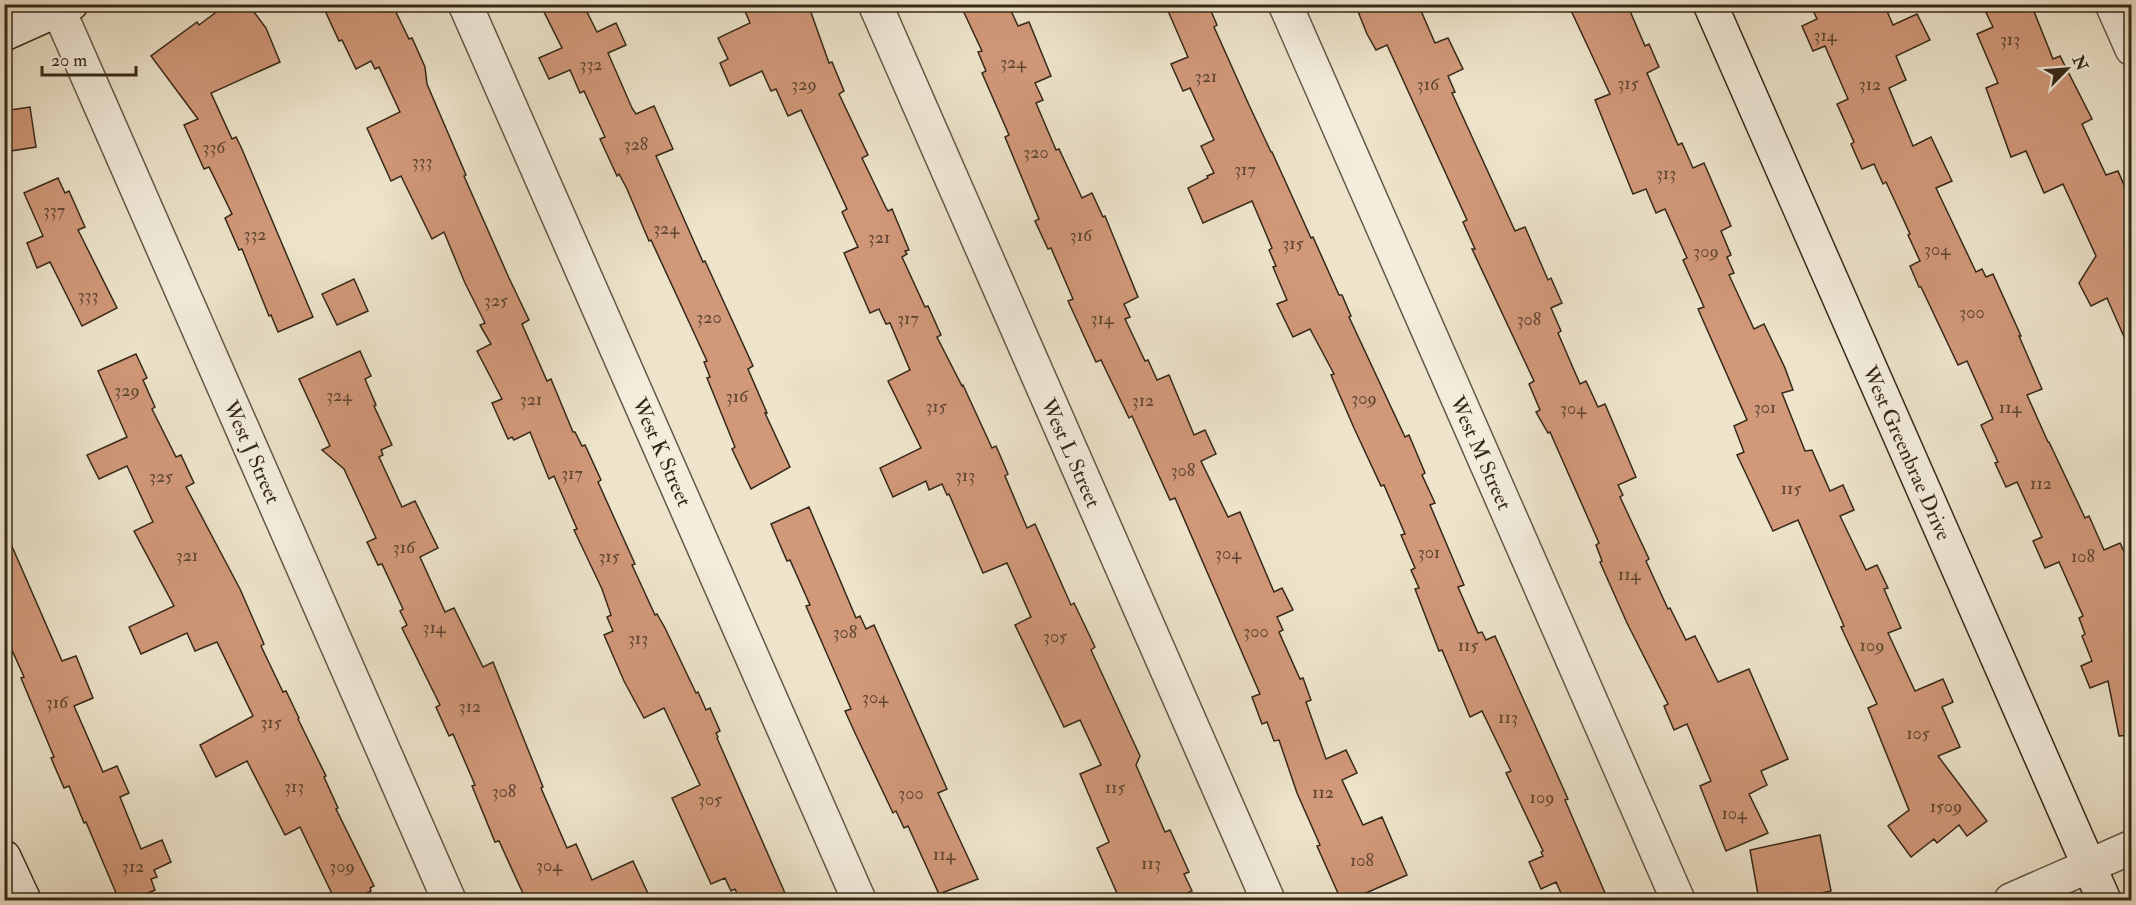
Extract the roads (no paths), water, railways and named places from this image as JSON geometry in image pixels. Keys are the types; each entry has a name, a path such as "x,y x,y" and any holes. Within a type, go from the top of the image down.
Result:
{"street":[{"name":"West K Street","path":"465,4 859,900"},
{"name":"West L Street","path":"874,4 1268,900"},
{"name":"West M Street","path":"1285,4 1678,900"},
{"name":"West Greenbrae Drive","path":"1710,4 2104,900"},
{"path":"2112,4 2132,50"},
{"path":"4,34 62,6"},
{"name":"West J Street","path":"62,6 449,900"},
{"path":"2011,900 2132,848"},
{"path":"4,857 24,900"}]}
